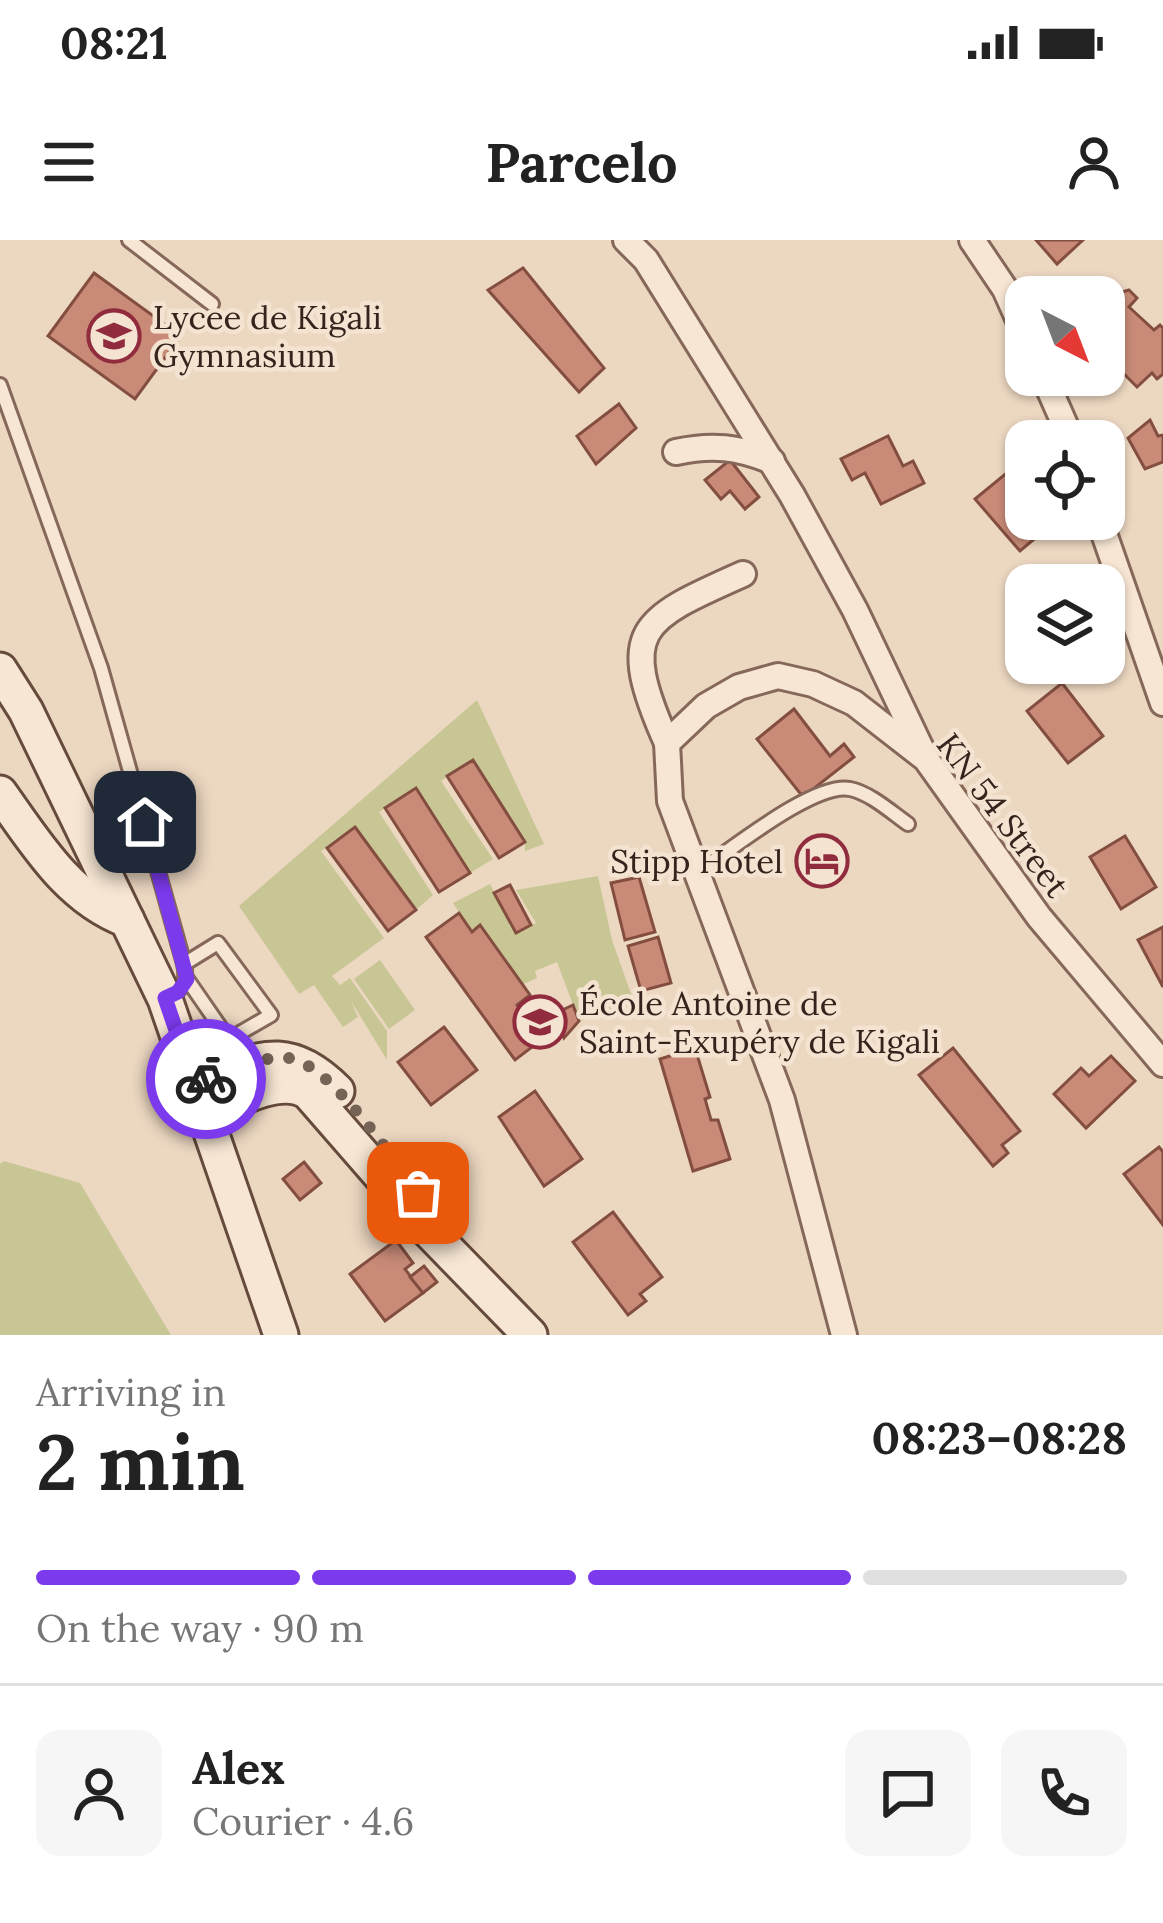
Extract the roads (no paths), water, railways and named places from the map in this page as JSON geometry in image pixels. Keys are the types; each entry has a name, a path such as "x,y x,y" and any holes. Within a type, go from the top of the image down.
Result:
{"main road":[{"path":"0,670 26,711 127,920 179,981 199,1099 281,1335"},
{"path":"0,793 48,860 83,897 101,911 127,920"},
{"path":"199,1099 300,1087 336,1119 429,1231 530,1335"}],"street":[{"path":"626,240 646,260 772,461 837,576 926,759"},
{"path":"972,240 1005,289"},
{"path":"676,452 705,446 741,448 772,461"},
{"path":"1107,540 1163,703"},
{"path":"743,574 667,609 647,627 640,657 645,693 667,743 670,801 782,1100 844,1335"},
{"name":"KN 54 Street","path":"667,743 706,706 739,687 778,676 813,683 854,703 926,759 1039,917 1163,1064"}],"lane":[{"path":"129,240 212,304"},
{"path":"0,385 101,668 179,981 227,1037 271,1015 218,943 179,981"},
{"path":"699,872 812,797 839,788 857,790 908,824"}],"place":[{"name":"Lycee de Kigali Gymnasium","path":"114,336"},
{"name":"Stipp Hotel","path":"822,861"},
{"name":"École Antoine de Saint-Exupéry de Kigali","path":"540,1022"}]}
